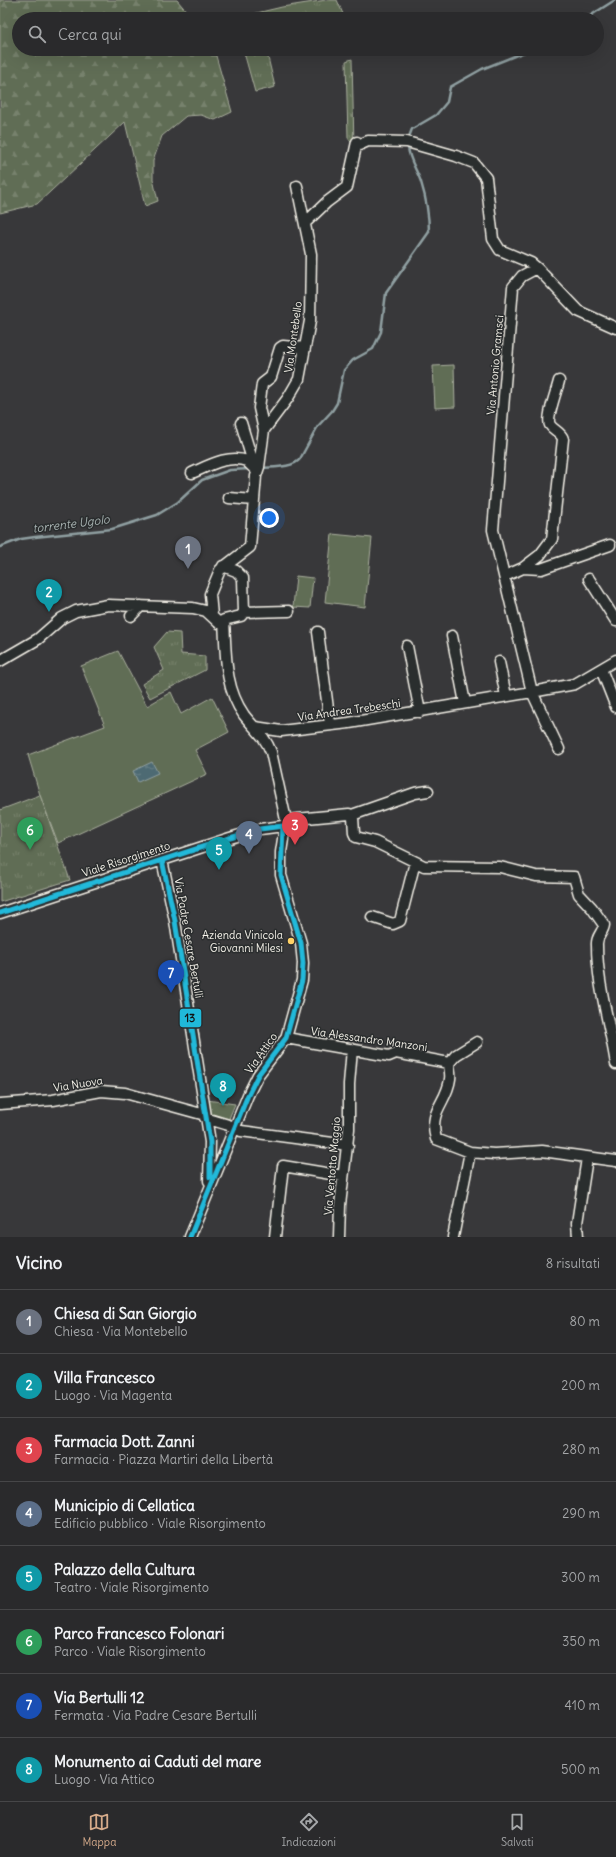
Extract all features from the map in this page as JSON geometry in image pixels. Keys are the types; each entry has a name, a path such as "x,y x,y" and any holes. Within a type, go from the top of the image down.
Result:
{"street":[{"path":"305,223 327,202 347,187 357,144 368,141 407,142 456,156 474,163 486,178 493,239 500,250 531,263 578,311 616,328"},
{"name":"Via Montebello","path":"223,566 244,554 250,547 256,471 264,430 288,398 299,378 305,348 310,321 312,276 311,254 297,186"},
{"name":"Via Antonio Gramsci","path":"537,268 522,276 513,287 493,530 532,692 560,749"},
{"path":"264,430 259,408 262,384 271,377 280,348 283,346 305,348"},
{"path":"505,576 524,568 540,555 552,539 564,439 562,434 551,426 548,420 559,381"},
{"path":"241,423 256,471"},
{"path":"192,473 220,461 244,460 256,471"},
{"path":"229,498 254,500"},
{"path":"524,568 541,568 610,546"},
{"path":"242,614 243,578 236,571 223,566 210,594 218,620 227,677 233,696 244,715 267,742 281,731"},
{"path":"589,580 616,621"},
{"path":"0,661 38,639 62,618 76,611 108,605 193,608 206,612 218,620 242,614 289,611"},
{"path":"131,616 141,606"},
{"path":"318,632 330,724"},
{"path":"452,636 465,703"},
{"path":"407,646 420,712"},
{"name":"Via Andrea Trebeschi","path":"255,727 281,731 420,712 532,692 575,684 616,660"},
{"path":"499,662 506,696"},
{"path":"601,669 616,707"},
{"name":"Via Attico","path":"190,1237 209,1187 248,1095 258,1076 286,1038 302,980 302,943 281,875 280,852 287,822 267,742"},
{"name":"Viale Risorgimento","path":"0,913 162,860 287,822 347,814 352,815 415,792 428,789"},
{"path":"352,815 356,836 379,844 415,862 433,867 500,867 536,876 573,876 579,894 592,908 604,925 597,938 597,946 601,986 616,1064"},
{"name":"Via Padre Cesare Bertulli","path":"162,860 175,921 210,1147 209,1187"},
{"path":"372,918 393,924 400,921 415,862"},
{"name":"Via Alessandro Manzoni","path":"286,1038 389,1056 396,1053 449,1063"},
{"path":"477,1042 456,1055 449,1063 450,1079 434,1120 433,1129 436,1139 470,1152 494,1154 542,1151 616,1161"},
{"name":"Via Ventotto Maggio","path":"339,1237 340,1205 348,1145 349,1084 352,1049"},
{"name":"Via Nuova","path":"0,1104 52,1100 101,1091 125,1093 205,1117 235,1127 241,1131 348,1145"},
{"path":"210,1147 218,1152 224,1152"},
{"path":"453,1237 470,1152"},
{"path":"578,1237 578,1223 587,1158"},
{"path":"275,1237 283,1166 343,1176"}],"green space":[{"path":"0,0 177,0 187,12 12,12 12,56 216,56 232,112 215,120 201,115 186,116 162,136 153,161 153,179 158,201 145,206 125,122 37,204 0,213"},
{"path":"326,0 337,0 342,12 261,12"},
{"path":"245,56 268,56 275,87 255,92"},
{"path":"352,59 354,146 348,138 346,61"},
{"path":"454,365 455,407 435,408 433,366"},
{"path":"332,534 372,538 365,607 325,602"},
{"path":"296,576 313,578 310,608 293,607"},
{"path":"167,632 180,633 181,654 205,656 205,670 150,698 142,684 164,670 154,647"},
{"path":"118,651 147,706 171,692 181,714 212,697 229,732 195,750 207,774 58,843 40,795 28,755 105,726 81,666"},
{"path":"40,795 70,880 0,902 0,810"},
{"path":"207,1100 235,1104 228,1121 214,1117 209,1113"}],"water":[{"path":"152,762 158,773 138,782 133,771"}],"waterway":[{"path":"596,12 615,0"},
{"path":"409,137 412,129 436,115 447,102 450,87 482,69 514,56"},
{"name":"torrente Ugolo","path":"263,468 288,466 300,459 318,426 332,411 337,403 344,370 353,360 373,349 381,332 386,293 429,232 428,213 424,194 408,147"},
{"name":"torrente Ugolo","path":"0,547 21,539 112,529 157,515 178,502 202,480 230,470 250,469"}],"transit line":[{"name":"13","path":"0,913 230,838 260,829 283,826"},
{"name":"13","path":"190,1237 248,1095 258,1075 286,1038 302,980 303,963 301,943 281,875 283,826"},
{"name":"13","path":"162,860 175,921 210,1142 210,1177"}],"place":[{"name":"Chiesa di San Giorgio","path":"188,569"},
{"name":"Villa Francesco","path":"49,612"},
{"name":"Farmacia Dott. Zanni","path":"295,845"},
{"name":"Parco Francesco Folonari","path":"30,850"},
{"name":"Municipio di Cellatica","path":"249,854"},
{"name":"Palazzo della Cultura","path":"219,870"},
{"name":"Azienda Vinicola Giovanni Milesi","path":"291,941"},
{"name":"Via Bertulli 12","path":"171,993"},
{"name":"Monumento ai Caduti del mare","path":"223,1106"}]}
